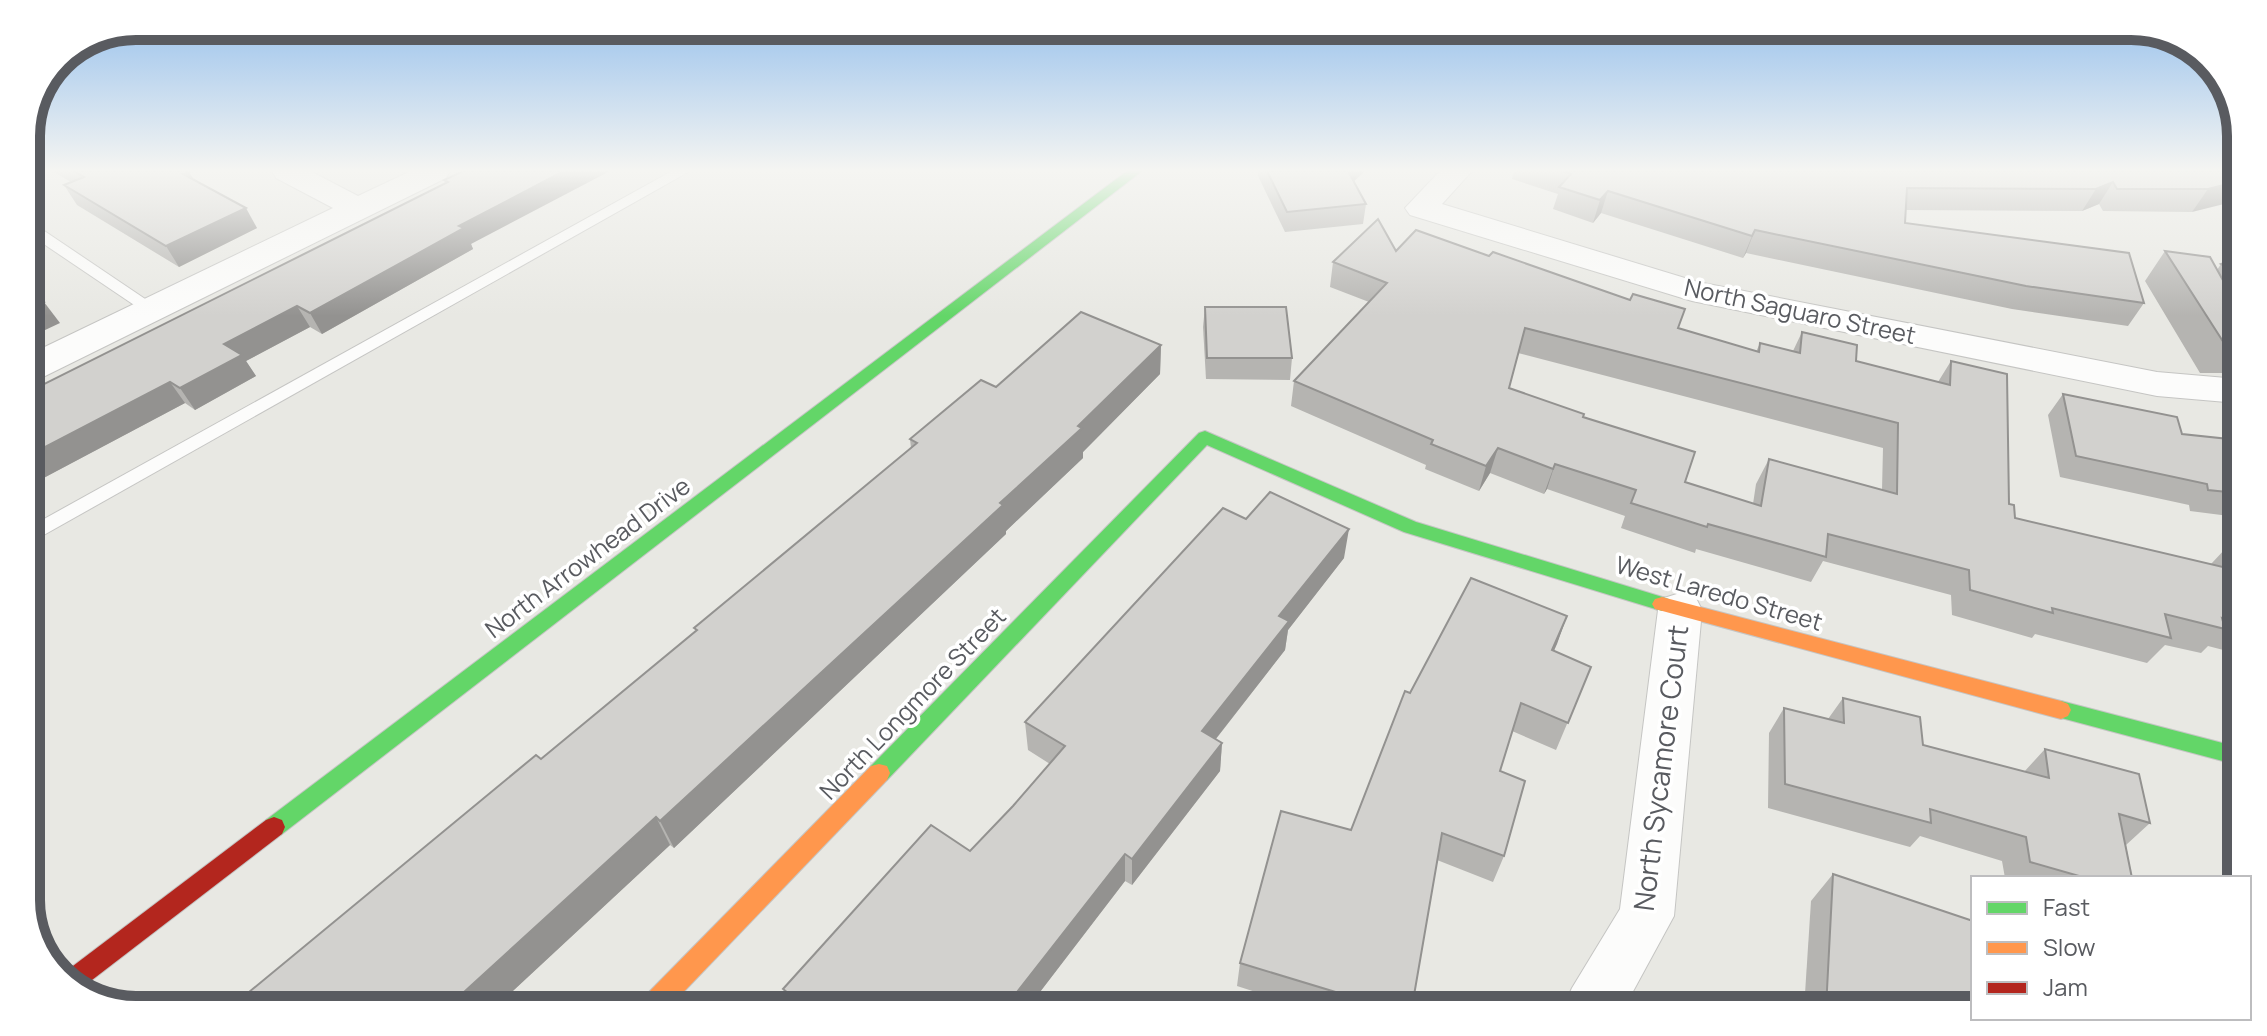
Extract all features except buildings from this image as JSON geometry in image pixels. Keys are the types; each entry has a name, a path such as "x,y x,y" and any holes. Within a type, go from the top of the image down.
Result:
{"street":[{"path":"40,364 337,219"},
{"name":"North Arrowhead Drive","path":"78,976 1072,219"},
{"name":"North Saguaro Street","path":"1458,219 1678,287 2157,384 2227,390"},
{"name":"West Laredo Street","path":"1205,437 1410,527 1680,610 2227,753"},
{"name":"North Longmore Street","path":"663,996 1205,437"},
{"name":"North Sycamore Court","path":"1599,996 1647,916 1680,610"}],"lane":[{"path":"40,530 596,219"},
{"path":"40,234 152,309"}],"traffic: fast":[{"path":"274,827 1072,219"},
{"path":"879,773 1205,437 1410,527 1662,604"},
{"path":"2061,710 2227,753"}],"traffic: slow":[{"path":"1662,604 2061,710"},
{"path":"663,996 879,773"}],"traffic: jam":[{"path":"78,976 274,827"}]}
